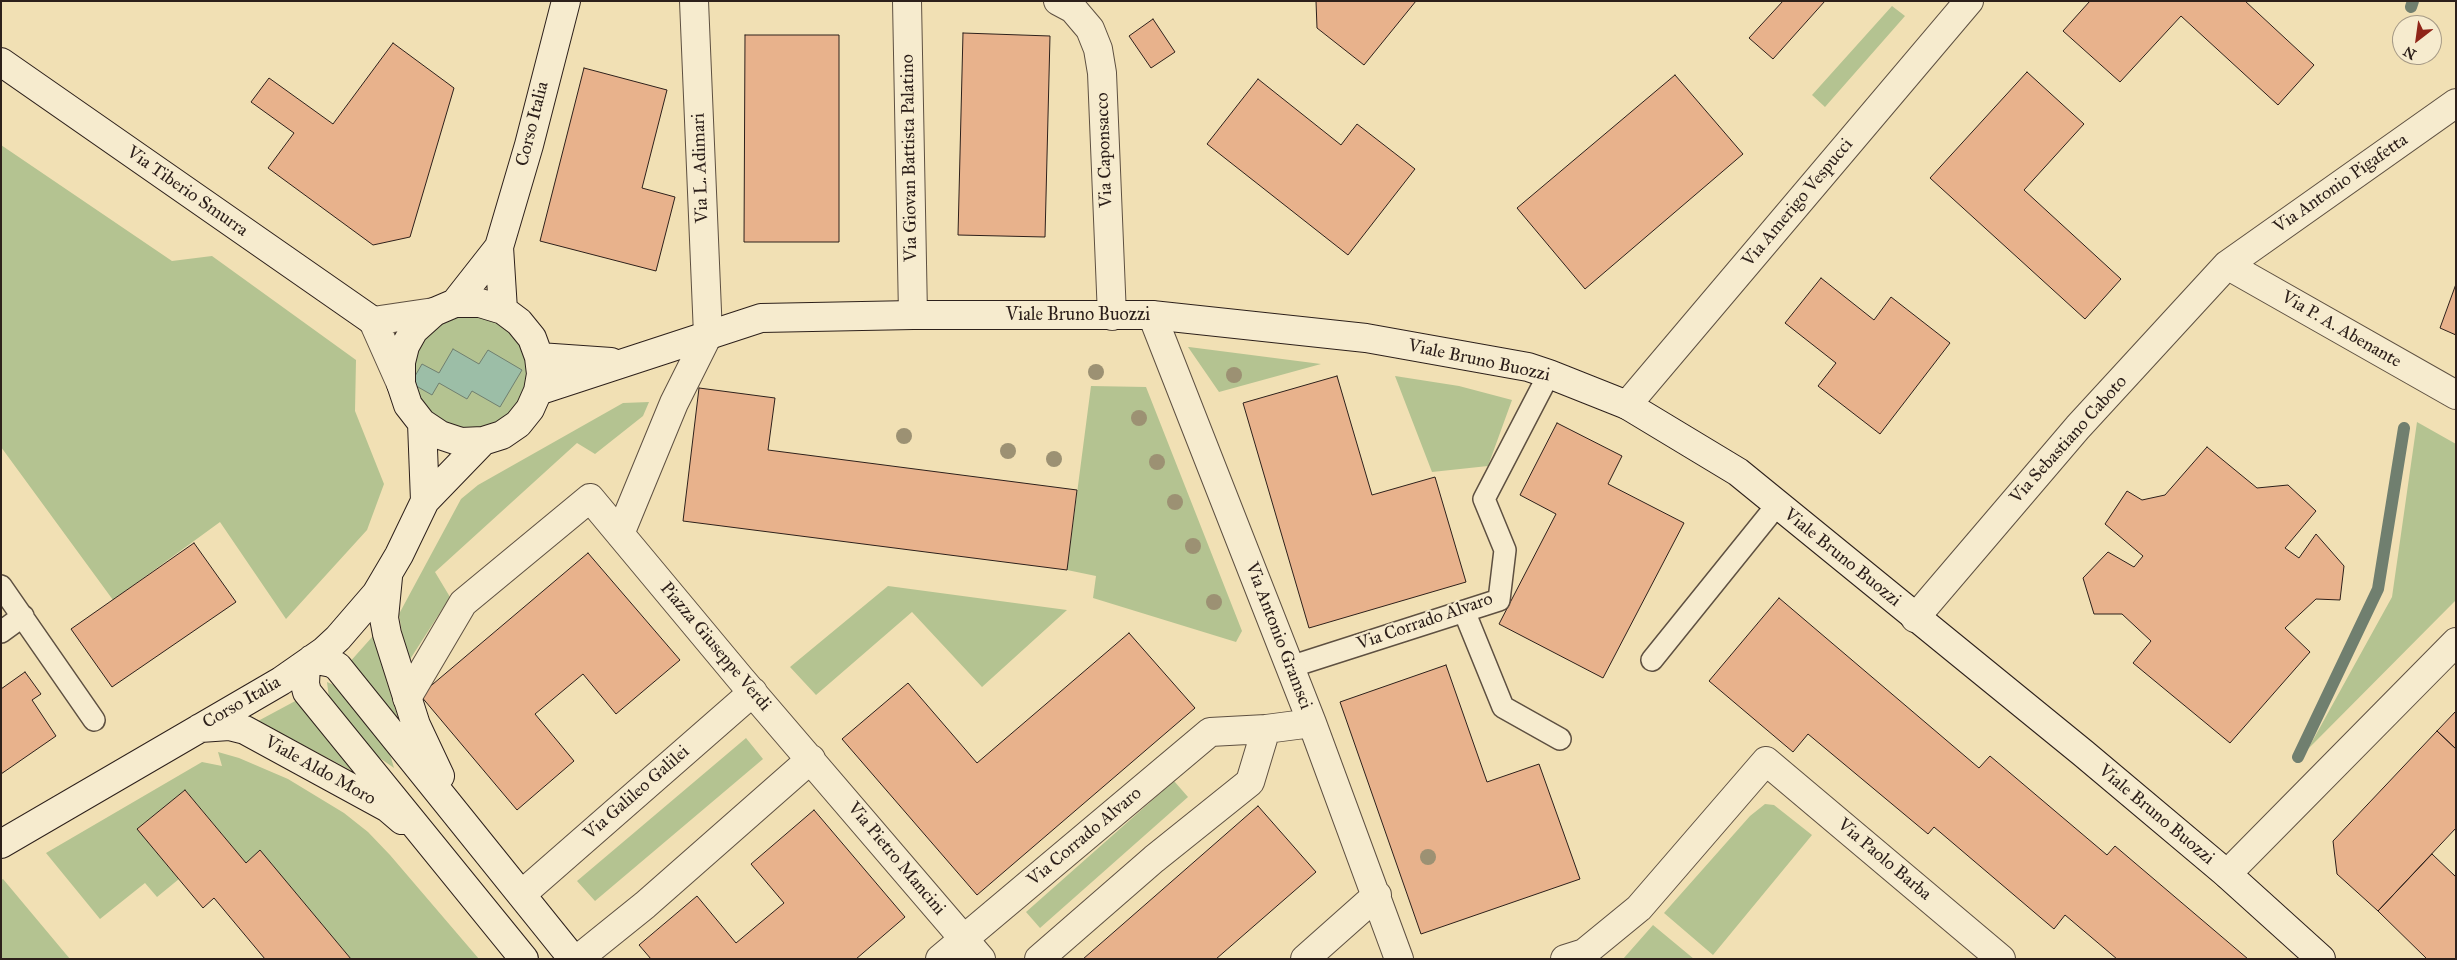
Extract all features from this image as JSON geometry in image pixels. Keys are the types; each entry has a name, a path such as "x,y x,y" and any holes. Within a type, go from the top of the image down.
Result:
{"street":[{"name":"Corso Italia","path":"499,247 529,145 566,1"},
{"name":"Via L. Adimari","path":"694,1 708,335"},
{"name":"Via Giovan Battista Palatino","path":"907,1 913,315"},
{"name":"Via Caponsacco","path":"1058,1 1073,9 1090,29 1098,49 1101,65 1112,316"},
{"name":"Via Amerigo Vespucci","path":"1627,405 1969,1"},
{"name":"Via Tiberio Smurra","path":"1,62 373,322"},
{"name":"Via Antonio Pigafetta","path":"2227,265 2456,104"},
{"path":"401,384 401,362 405,346 414,330 445,308 499,247"},
{"path":"499,247 503,310"},
{"name":"Via P. A. Abenante","path":"2227,265 2456,395"},
{"name":"Via Sebastiano Caboto","path":"1915,618 2078,427 2227,265"},
{"path":"480,302 503,310 519,322 532,338 539,357 541,374 538,391 530,409 518,424 502,435 483,441 461,442 440,435 422,423 408,405 401,384 373,322 445,308 480,302"},
{"name":"Viale Bruno Buozzi","path":"538,391 761,318 913,315 1152,315 1366,338 1528,367 1627,405 1738,472 2227,874 2322,959"},
{"name":"Via Antonio Gramsci","path":"1152,315 1312,722 1399,959"},
{"path":"620,534 674,403 708,335"},
{"path":"539,357 625,362"},
{"path":"422,423 425,501"},
{"path":"425,501 483,441"},
{"name":"Piazza Giuseppe Verdi","path":"408,698 463,603 590,498 810,759"},
{"name":"Corso Italia","path":"1,844 281,681 309,662 338,638 376,594 425,501"},
{"path":"389,571 384,618 416,725 460,818"},
{"path":"2227,874 2456,642"},
{"path":"309,662 332,663 338,668 574,959"},
{"name":"Viale Aldo Moro","path":"309,662 305,684 308,692 524,959"},
{"name":"Via Galileo Galilei","path":"522,894 752,692"},
{"name":"Via Corrado Alvaro","path":"940,959 1210,732 1266,729 1312,722"},
{"name":"Viale Aldo Moro","path":"200,728 229,726 258,736 388,808 431,842"},
{"path":"1040,959 1154,859 1250,782 1266,729"},
{"path":"578,959 644,905 810,759"},
{"name":"Via Pietro Mancini","path":"810,759 981,959"},
{"name":"Via Paolo Barba","path":"1565,959 1584,952 1639,908 1766,761 2001,959"},
{"path":"1305,959 1377,895"}],"lane":[{"name":"Via Corrado Alvaro","path":"1290,666 1499,600 1505,550 1484,499 1549,374"},
{"path":"1652,660 1777,505"},
{"path":"1,586 94,720"},
{"path":"1464,611 1503,707 1560,739"},
{"path":"1,632 23,616"}],"shaded area":[{"path":"1892,6 1905,16 1825,107 1812,95"},
{"path":"1,145 172,261 212,256 356,360 355,411 384,484 367,530 286,619 220,522 113,600 1,447"},
{"path":"453,313 492,315 522,341 529,376 524,394 514,410 499,422 482,428 463,429 445,424 429,412 417,396 412,356 420,337"},
{"path":"1189,347 1321,364 1219,392"},
{"path":"453,349 479,364 488,350 522,370 500,407 472,391 467,399 439,383 432,395 411,383 422,364 439,373"},
{"path":"1395,376 1459,386 1512,400 1488,466 1432,472"},
{"path":"1091,386 1146,387 1242,631 1236,642 1093,598 1096,576 1067,570"},
{"path":"649,402 643,416 595,454 577,443 435,572 450,597 407,664 399,614 461,499 478,485 623,403"},
{"path":"2417,422 2456,444 2456,600 2308,749 2392,597"},
{"path":"888,586 1067,610 982,687 912,612 816,695 790,667"},
{"path":"373,636 400,725 348,664"},
{"path":"327,682 341,688 387,744 394,768 374,754 329,698"},
{"path":"299,699 358,774 258,721"},
{"path":"746,738 763,759 595,901 577,881"},
{"path":"218,752 239,758 288,779 344,813 368,832 479,959 351,959 260,851 246,863 185,790 138,829 179,879 157,897 145,883 100,919 46,853 202,762 222,766"},
{"path":"1174,781 1188,797 1040,928 1026,912"},
{"path":"1765,804 1774,805 1812,835 1713,955 1664,913 1750,816"},
{"path":"3,879 70,959 1,959 1,880"},
{"path":"1653,925 1694,959 1623,959"}],"building":[{"path":"1316,1 1416,1 1364,65 1317,28"},
{"path":"1783,1 1825,1 1773,59 1749,38"},
{"path":"2090,1 2245,1 2314,65 2278,105 2181,16 2120,82 2063,31"},
{"path":"1153,19 1175,52 1151,68 1129,36"},
{"path":"963,33 1050,36 1045,237 958,235"},
{"path":"745,35 839,35 839,242 744,242"},
{"path":"393,43 454,88 410,237 373,245 268,168 294,133 251,102 269,78 333,124"},
{"path":"584,68 667,90 642,188 675,197 656,271 540,241"},
{"path":"2027,72 2084,124 2024,190 2121,279 2085,319 1930,178"},
{"path":"1675,75 1743,154 1585,289 1517,208"},
{"path":"1258,79 1341,145 1357,124 1415,169 1348,255 1207,144"},
{"path":"1821,278 1874,320 1891,297 1950,343 1880,434 1818,386 1836,363 1785,323"},
{"path":"2456,284 2456,335 2440,328"},
{"path":"1337,376 1372,495 1435,477 1466,582 1309,628 1243,403"},
{"path":"699,388 775,398 768,450 1077,490 1067,570 683,521"},
{"path":"1557,423 1622,456 1608,484 1684,523 1603,678 1499,624 1556,514 1520,495"},
{"path":"2207,447 2257,488 2288,485 2316,511 2285,548 2299,558 2316,534 2344,566 2340,600 2316,599 2285,628 2310,652 2230,743 2133,663 2151,641 2122,614 2094,614 2083,578 2108,552 2134,567 2143,556 2105,524 2127,491 2142,500 2165,495"},
{"path":"194,543 236,602 112,687 71,629"},
{"path":"588,553 680,660 616,714 583,674 535,714 574,761 517,810 420,695"},
{"path":"1779,598 1979,768 1990,756 2107,855 2115,846 2248,959 2117,959 2065,915 2054,929 1934,827 1928,834 1808,734 1793,752 1709,681"},
{"path":"1129,633 1195,708 977,895 842,739 908,683 977,763"},
{"path":"1446,665 1487,782 1539,764 1580,879 1421,934 1340,702"},
{"path":"25,672 41,694 32,700 56,736 1,774 1,689"},
{"path":"2456,711 2456,749 2437,731"},
{"path":"2437,731 2456,749 2456,828 2378,911 2337,874 2333,841"},
{"path":"185,790 246,863 260,850 351,959 265,959 214,898 203,908 137,829"},
{"path":"1258,806 1316,872 1216,959 1083,959"},
{"path":"814,810 905,917 856,959 651,959 639,945 697,896 736,943 784,903 751,864"},
{"path":"2432,854 2456,877 2456,959 2427,959 2378,911"}],"waterway":[{"path":"2411,7 2413,1"},
{"path":"2298,757 2378,589 2404,428"}]}
